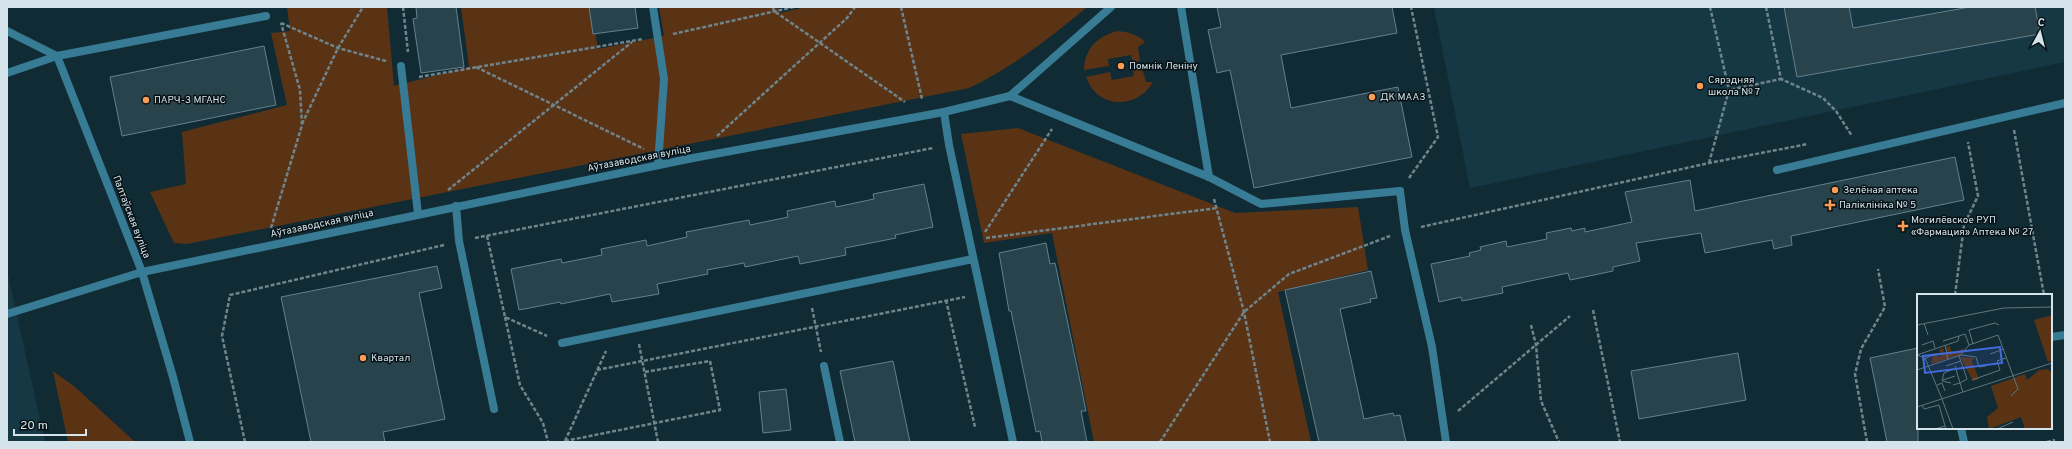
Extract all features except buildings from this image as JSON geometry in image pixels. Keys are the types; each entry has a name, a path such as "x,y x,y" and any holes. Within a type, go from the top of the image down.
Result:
{"street":[{"path":"652,7 664,79 658,165"},
{"name":"Аўтазаводская вуліца","path":"7,314 142,272 658,165 944,112 1010,96 1111,7"},
{"path":"1182,7 1208,177"},
{"path":"7,73 57,56 266,16"},
{"path":"7,31 57,56"},
{"name":"Палтаўская вуліца","path":"57,56 142,272 174,377 190,442"},
{"path":"401,66 418,214"},
{"path":"1010,96 1208,177 1261,204 1400,191 1406,230 1432,348 1442,424 1446,442"},
{"path":"1777,170 2065,103"},
{"path":"944,112 949,145 1013,442"},
{"path":"456,206 459,241 494,409"},
{"path":"562,343 973,258"},
{"path":"2052,337 2065,334"},
{"path":"824,366 840,442"},
{"path":"1961,429 1964,442"}],"path":[{"path":"266,246 302,125 338,48 363,7"},
{"path":"403,7 410,73"},
{"path":"773,7 774,11 925,115"},
{"path":"266,16 338,48 401,66 416,78 658,37 794,7"},
{"path":"716,137 847,18 854,7"},
{"path":"901,7 925,115"},
{"path":"1400,191 1438,137 1411,7"},
{"path":"1709,163 1729,90 1710,7"},
{"path":"1766,7 1781,78"},
{"path":"281,23 300,90 302,125"},
{"path":"442,194 633,41"},
{"path":"476,68 659,156"},
{"path":"1729,90 1781,78 1823,98 1836,111 1852,136 1856,152"},
{"path":"2011,116 2044,294"},
{"path":"1061,117 980,239 1217,208"},
{"path":"1955,294 1964,225 1978,196 1965,126"},
{"path":"1845,137 1852,136"},
{"path":"1160,442 1244,312 1289,274 1406,230 1709,163 1815,143"},
{"path":"245,442 222,336 230,295 459,241 949,145"},
{"path":"1208,177 1244,312 1270,442"},
{"path":"487,236 520,385 543,423 548,442"},
{"path":"1867,442 1855,374 1861,349 1885,307 1878,269"},
{"path":"809,292 824,366"},
{"path":"597,370 816,325 981,294"},
{"path":"946,300 975,427"},
{"path":"1593,310 1620,442"},
{"path":"1442,424 1570,316"},
{"path":"505,317 562,343"},
{"path":"1531,325 1536,345 1541,401 1559,442"},
{"path":"636,328 658,442"},
{"path":"565,441 615,332"},
{"path":"565,441 720,410 710,361 645,372"},
{"path":"2047,442 2055,440"}],"shaded area":[{"path":"287,7 387,7 394,86 469,67 461,7 591,7 598,49 664,36 659,7 778,7 779,13 807,7 1087,7 1031,51 1001,71 969,88 187,244 174,243 150,192 186,184 182,132 287,105 271,33 290,31"},
{"name":"Сярэдняя школа № 7","path":"1434,7 2065,7 2065,62 1470,188"},
{"path":"1117,31 1132,34 1145,42 1138,47 1140,61 1133,62 1131,55 1108,59 1109,66 1084,70 1087,55 1093,44 1110,33"},
{"path":"1142,68 1146,82 1153,82 1146,91 1137,98 1128,101 1118,102 1108,100 1099,95 1091,88 1086,77 1110,72 1112,80 1134,76 1133,70"},
{"path":"1018,128 1235,213 1358,207 1368,270 1278,292 1311,442 1094,442 1052,233 984,243 961,134"},
{"path":"7,270 45,442 7,442"},
{"path":"53,371 75,387 135,442 68,442"}],"place":[{"name":"Помнік Леніну","path":"1121,66"},
{"name":"Сярэдняя школа № 7","path":"1700,86"},
{"name":"ДК МААЗ","path":"1372,97"},
{"name":"ПАРЧ-3 МГАНС","path":"146,100"},
{"name":"Зелёная аптека","path":"1835,190"},
{"name":"Паліклініка № 5","path":"1830,205"},
{"name":"Могилёвское РУП «Фармация» Аптека № 27","path":"1903,226"},
{"name":"Квартал","path":"363,358"}]}
